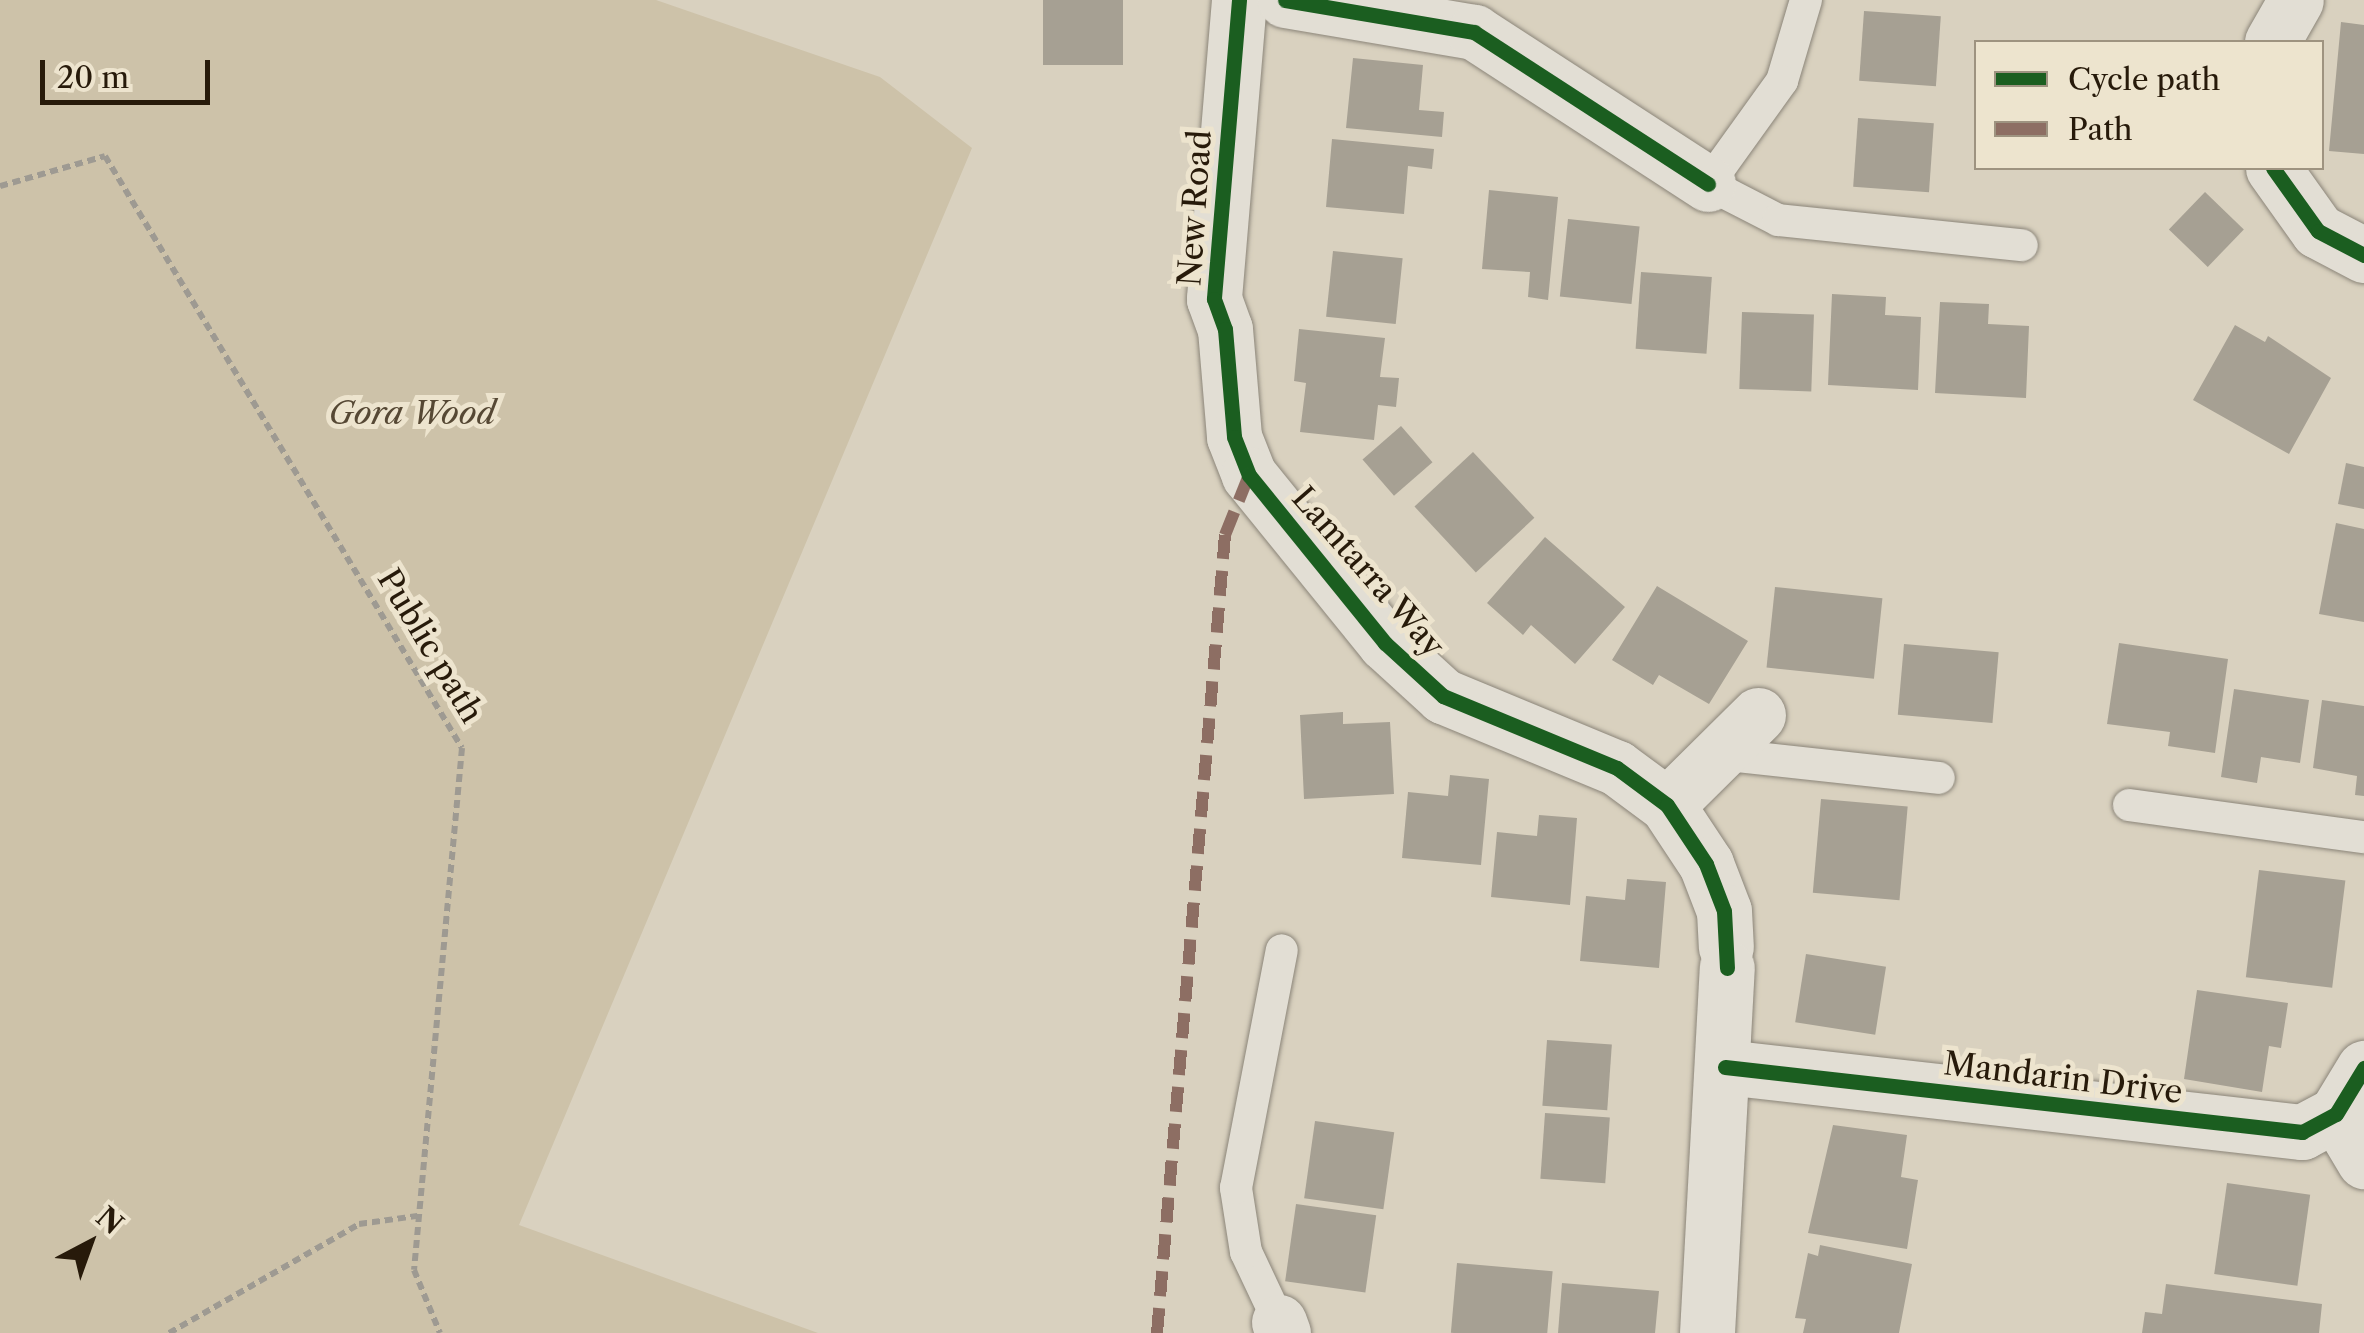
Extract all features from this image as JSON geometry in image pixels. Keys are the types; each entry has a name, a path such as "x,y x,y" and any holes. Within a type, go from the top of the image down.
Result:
{"street":[{"name":"New Road","path":"1239,0 1214,299 1225,329 1234,436 1249,475"},
{"path":"1285,0 1474,32 1708,184"},
{"path":"2273,40 2296,0"},
{"path":"2275,170 2318,231 2364,255"},
{"name":"Lamtarra Way","path":"1249,475 1385,643 1443,696 1616,768 1667,806 1706,864 1724,911 1726,958 1725,1066 1707,1333"},
{"path":"1667,806 1758,715"},
{"name":"Mandarin Drive","path":"1725,1066 2274,1132 2302,1132 2336,1114"},
{"path":"2364,1068 2336,1114 2364,1160"}],"lane":[{"path":"1806,0 1782,81 1708,184 1778,220 2022,245"},
{"path":"1720,754 1938,778"},
{"path":"2128,805 2364,837"},
{"path":"1281,1327 1246,1252 1236,1188 1282,950"}],"path":[{"path":"169,1333 359,1224 418,1216"}],"green space":[{"name":"Gora Wood","path":"0,0 656,0 880,77 972,148 519,1225 818,1333 0,1333"}],"building":[{"path":"1043,0 1123,0 1123,65 1043,65"},
{"path":"1864,11 1941,16 1936,86 1859,81"},
{"path":"2341,22 2364,25 2364,154 2329,151"},
{"path":"1353,58 1423,65 1419,110 1444,112 1442,137 1346,128"},
{"path":"1858,118 1934,123 1929,192 1853,187"},
{"path":"1332,139 1434,149 1432,169 1408,166 1404,214 1326,207"},
{"path":"1489,190 1558,197 1548,300 1528,297 1530,272 1482,269"},
{"path":"2205,192 2244,230 2208,267 2169,229"},
{"path":"1568,219 1640,227 1631,304 1560,297"},
{"path":"1333,251 1403,258 1396,324 1326,317"},
{"path":"1641,272 1712,277 1706,354 1636,349"},
{"path":"1832,294 1886,297 1885,315 1921,317 1918,390 1828,385"},
{"path":"1940,302 1989,304 1988,324 2029,326 2026,398 1935,393"},
{"path":"1742,312 1814,315 1811,391 1739,389"},
{"path":"2235,325 2265,342 2268,336 2331,378 2289,454 2193,400"},
{"path":"1299,329 1385,338 1380,377 1399,378 1396,407 1378,405 1374,440 1300,432 1306,383 1294,381"},
{"path":"1401,426 1432,462 1394,496 1363,459"},
{"path":"1473,452 1534,518 1476,572 1414,507"},
{"path":"2346,463 2364,467 2364,509 2338,504"},
{"path":"2336,523 2364,529 2364,622 2319,614"},
{"path":"1545,537 1625,607 1575,664 1531,625 1523,635 1487,603"},
{"path":"1657,586 1748,641 1709,704 1659,675 1653,685 1612,660"},
{"path":"1775,587 1882,598 1874,679 1767,668"},
{"path":"2119,643 2228,659 2215,753 2168,746 2170,732 2107,724"},
{"path":"1904,644 1999,652 1992,723 1898,715"},
{"path":"2234,689 2309,700 2300,763 2261,757 2257,783 2221,777"},
{"path":"2322,700 2364,706 2364,796 2355,795 2357,776 2313,768"},
{"path":"1343,712 1343,724 1390,722 1394,794 1304,799 1300,715"},
{"path":"1450,775 1489,779 1481,865 1402,858 1408,792 1448,796"},
{"path":"1821,799 1908,807 1899,900 1813,893"},
{"path":"1539,815 1577,818 1570,905 1491,897 1497,832 1537,836"},
{"path":"2259,870 2345,881 2332,988 2246,977"},
{"path":"1627,879 1666,882 1659,968 1580,961 1586,896 1625,900"},
{"path":"1806,954 1886,967 1875,1035 1795,1022"},
{"path":"2197,990 2288,1003 2281,1048 2269,1046 2262,1092 2184,1079"},
{"path":"1547,1040 1612,1045 1607,1110 1542,1106"},
{"path":"1545,1113 1610,1118 1605,1183 1540,1179"},
{"path":"1315,1121 1394,1132 1383,1209 1304,1198"},
{"path":"1833,1125 1907,1135 1901,1177 1918,1180 1907,1249 1808,1233"},
{"path":"2227,1183 2310,1195 2297,1286 2214,1274"},
{"path":"1296,1204 1376,1215 1365,1293 1285,1281"},
{"path":"1820,1245 1912,1264 1899,1333 1803,1333 1806,1319 1795,1318 1808,1253 1818,1256"},
{"path":"1457,1263 1553,1271 1547,1333 1451,1333"},
{"path":"1562,1283 1659,1291 1655,1333 1558,1333"},
{"path":"2166,1284 2322,1304 2319,1333 2142,1333 2145,1312 2162,1314"}],"marked path":[{"path":"1157,1333 1225,535 1249,475"}],"cycle path":[{"path":"1239,0 1214,299 1225,329 1234,437 1249,475 1385,643 1443,696 1617,768 1667,805 1706,864 1724,911 1727,968"},
{"path":"1285,0 1474,32 1708,184"},
{"path":"2274,170 2318,231 2364,255"},
{"path":"1725,1067 2302,1132 2336,1114 2364,1068"}]}
